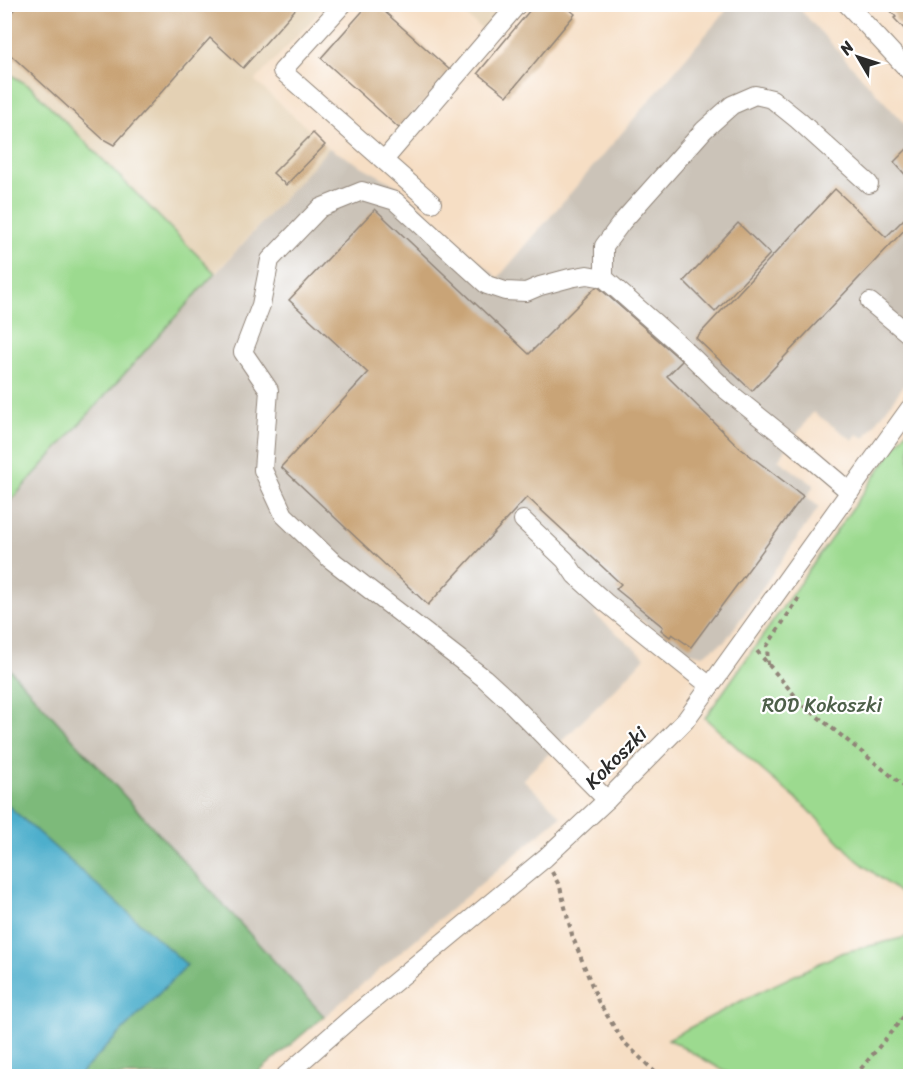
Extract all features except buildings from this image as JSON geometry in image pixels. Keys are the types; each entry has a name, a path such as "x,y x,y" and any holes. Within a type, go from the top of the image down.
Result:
{"street":[{"path":"344,4 282,70 432,203"},
{"path":"384,160 518,4"},
{"path":"847,4 910,72"},
{"path":"604,278 604,246 622,222 704,130 732,105 755,95 772,99 869,184"},
{"path":"607,800 484,678 330,559 284,515 263,470 269,390 243,352 261,305 270,260 320,208 362,191 395,201 487,285 505,291 526,292 570,278 587,275 604,278 681,346 726,390 850,492"},
{"path":"870,302 910,335"},
{"name":"Kokoszki","path":"285,1077 349,1020 545,858 607,800 685,721 910,408"},
{"path":"522,520 565,560 575,575 605,602 710,686"}],"path":[{"path":"768,665 767,646 802,593"},
{"path":"754,648 802,704 910,788"},
{"path":"545,858 560,887 572,935 597,1001 623,1041 660,1077"},
{"path":"855,1077 910,1009"},
{"path":"740,1074 746,1077"}],"shaded area":[{"path":"5,5 326,5 255,81 329,148 215,273 31,87 5,71"},
{"path":"453,5 504,5 482,29"},
{"path":"731,5 796,5 910,130 910,377 865,438 857,434 853,440 813,412 778,460 814,485 807,497 819,507 725,641 703,655 680,650 610,596 594,614 645,657 523,779 561,816 325,1016 5,667 5,507 329,148 399,187 498,278"}],"green space":[{"path":"5,71 31,87 215,273 5,507"},
{"name":"ROD Kokoszki","path":"910,426 910,901 857,860 808,809 705,718"},
{"path":"4,663 324,1016 254,1076 78,1076 186,965 5,803"},
{"path":"910,936 910,1076 733,1076 668,1039 841,953"}],"water":[{"path":"5,803 187,965 78,1076 5,1076"}]}
